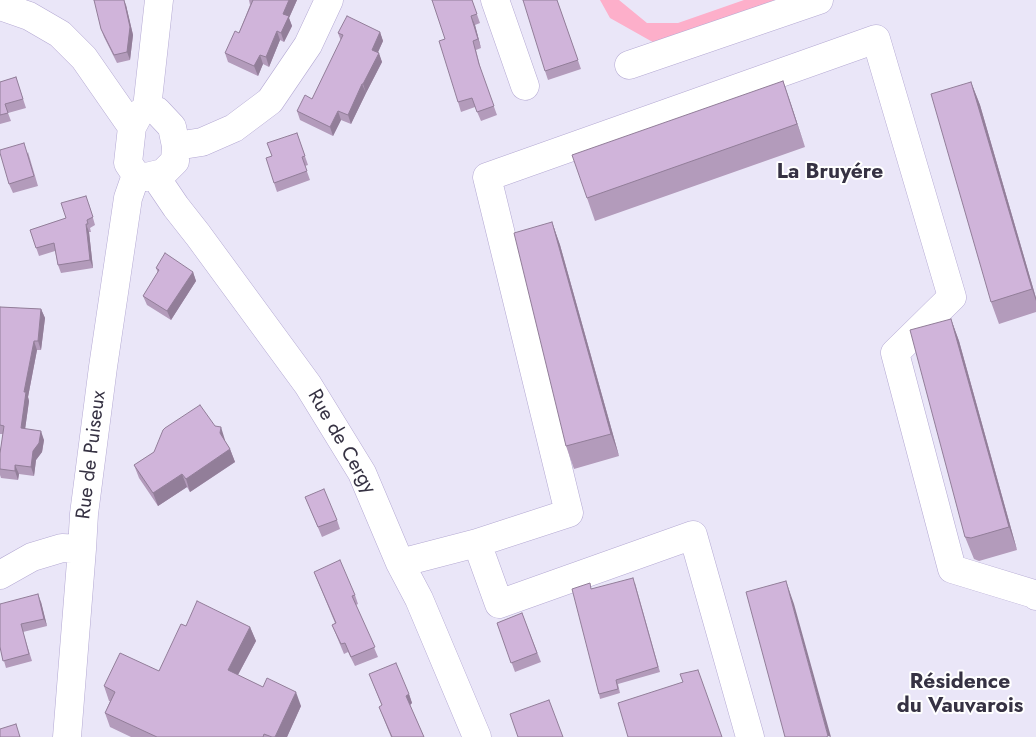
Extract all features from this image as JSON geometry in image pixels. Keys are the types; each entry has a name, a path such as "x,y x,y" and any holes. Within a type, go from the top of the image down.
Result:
{"street":[{"path":"139,118 157,111 172,127 176,146 175,161 163,173 145,175 128,163 150,66 159,0"},
{"path":"176,146 202,142 234,128 270,101 308,45 329,0"},
{"path":"495,0 525,86"},
{"path":"629,65 819,0"},
{"path":"0,6 29,16 60,34 139,118"},
{"path":"400,563 477,543 569,513 487,177 876,39 952,297 895,353 952,569 1036,596"},
{"name":"Rue de Puiseux","path":"67,737 84,514 103,367 128,198 145,175"},
{"name":"Rue de Cergy","path":"145,175 176,207 198,235 308,385 362,473 400,563 419,599 477,737"},
{"path":"477,543 499,604 693,535 750,737"},
{"path":"0,575 32,557 62,548 82,549"}],"shaded area":[{"path":"600,0 619,0 647,23 678,23 744,0 791,0 658,45 610,18"}],"building":[{"path":"94,0 124,0 130,27 127,52 114,55 101,29"},
{"path":"253,0 289,0 283,14 289,16 281,33 277,31 266,57 260,55 254,66 225,53 235,31 239,33"},
{"path":"432,0 472,0 477,14 471,16 478,39 473,41 494,106 477,112 472,98 458,102 439,41 445,39"},
{"path":"523,0 557,0 578,60 545,71"},
{"path":"347,16 380,32 372,50 379,53 348,115 338,111 330,127 297,111 305,95 312,99 343,35 338,33"},
{"path":"16,77 23,99 5,104 8,113 0,115 0,82"},
{"path":"783,81 797,124 587,198 572,155"},
{"path":"971,82 1032,289 991,302 931,94"},
{"path":"297,133 305,156 302,157 307,171 274,183 266,158 272,156 267,143"},
{"path":"24,143 34,176 9,184 0,150"},
{"path":"86,196 93,217 87,220 88,224 86,224 90,260 58,265 54,243 36,248 30,230 66,218 61,203"},
{"path":"552,222 611,434 566,446 514,233"},
{"path":"165,253 193,272 167,311 143,296 159,270 156,268"},
{"path":"0,307 41,309 38,341 34,341 24,392 26,392 21,428 41,431 39,443 33,451 31,467 15,465 15,471 0,469 4,426 0,425"},
{"path":"951,319 1009,527 971,538 965,537 910,330"},
{"path":"200,405 215,426 221,427 220,433 230,449 186,479 182,474 153,493 134,465 154,452 165,428"},
{"path":"324,489 337,520 318,527 305,497"},
{"path":"340,560 355,595 352,596 375,647 351,657 345,643 341,644 332,625 336,623 314,572"},
{"path":"633,578 658,667 616,680 618,689 599,694 572,589 590,583 591,589"},
{"path":"786,581 828,736 826,737 785,737 746,592"},
{"path":"38,594 44,619 21,624 29,654 3,661 0,647 0,604"},
{"path":"197,601 250,627 228,670 263,687 267,678 296,692 275,737 264,734 263,737 157,737 105,713 115,692 104,686 120,653 159,671 181,624 186,626"},
{"path":"522,613 537,653 511,663 497,623"},
{"path":"396,663 409,694 406,696 424,737 392,737 379,707 382,705 369,674"},
{"path":"698,670 722,737 628,737 618,703 683,682 680,674"},
{"path":"549,700 563,737 518,737 510,714"},
{"path":"16,724 20,737 0,737 0,729"}],"district":[{"name":"La Bruyére","path":"830,173"},
{"name":"Résidence du Vauvarois","path":"960,695"}]}
